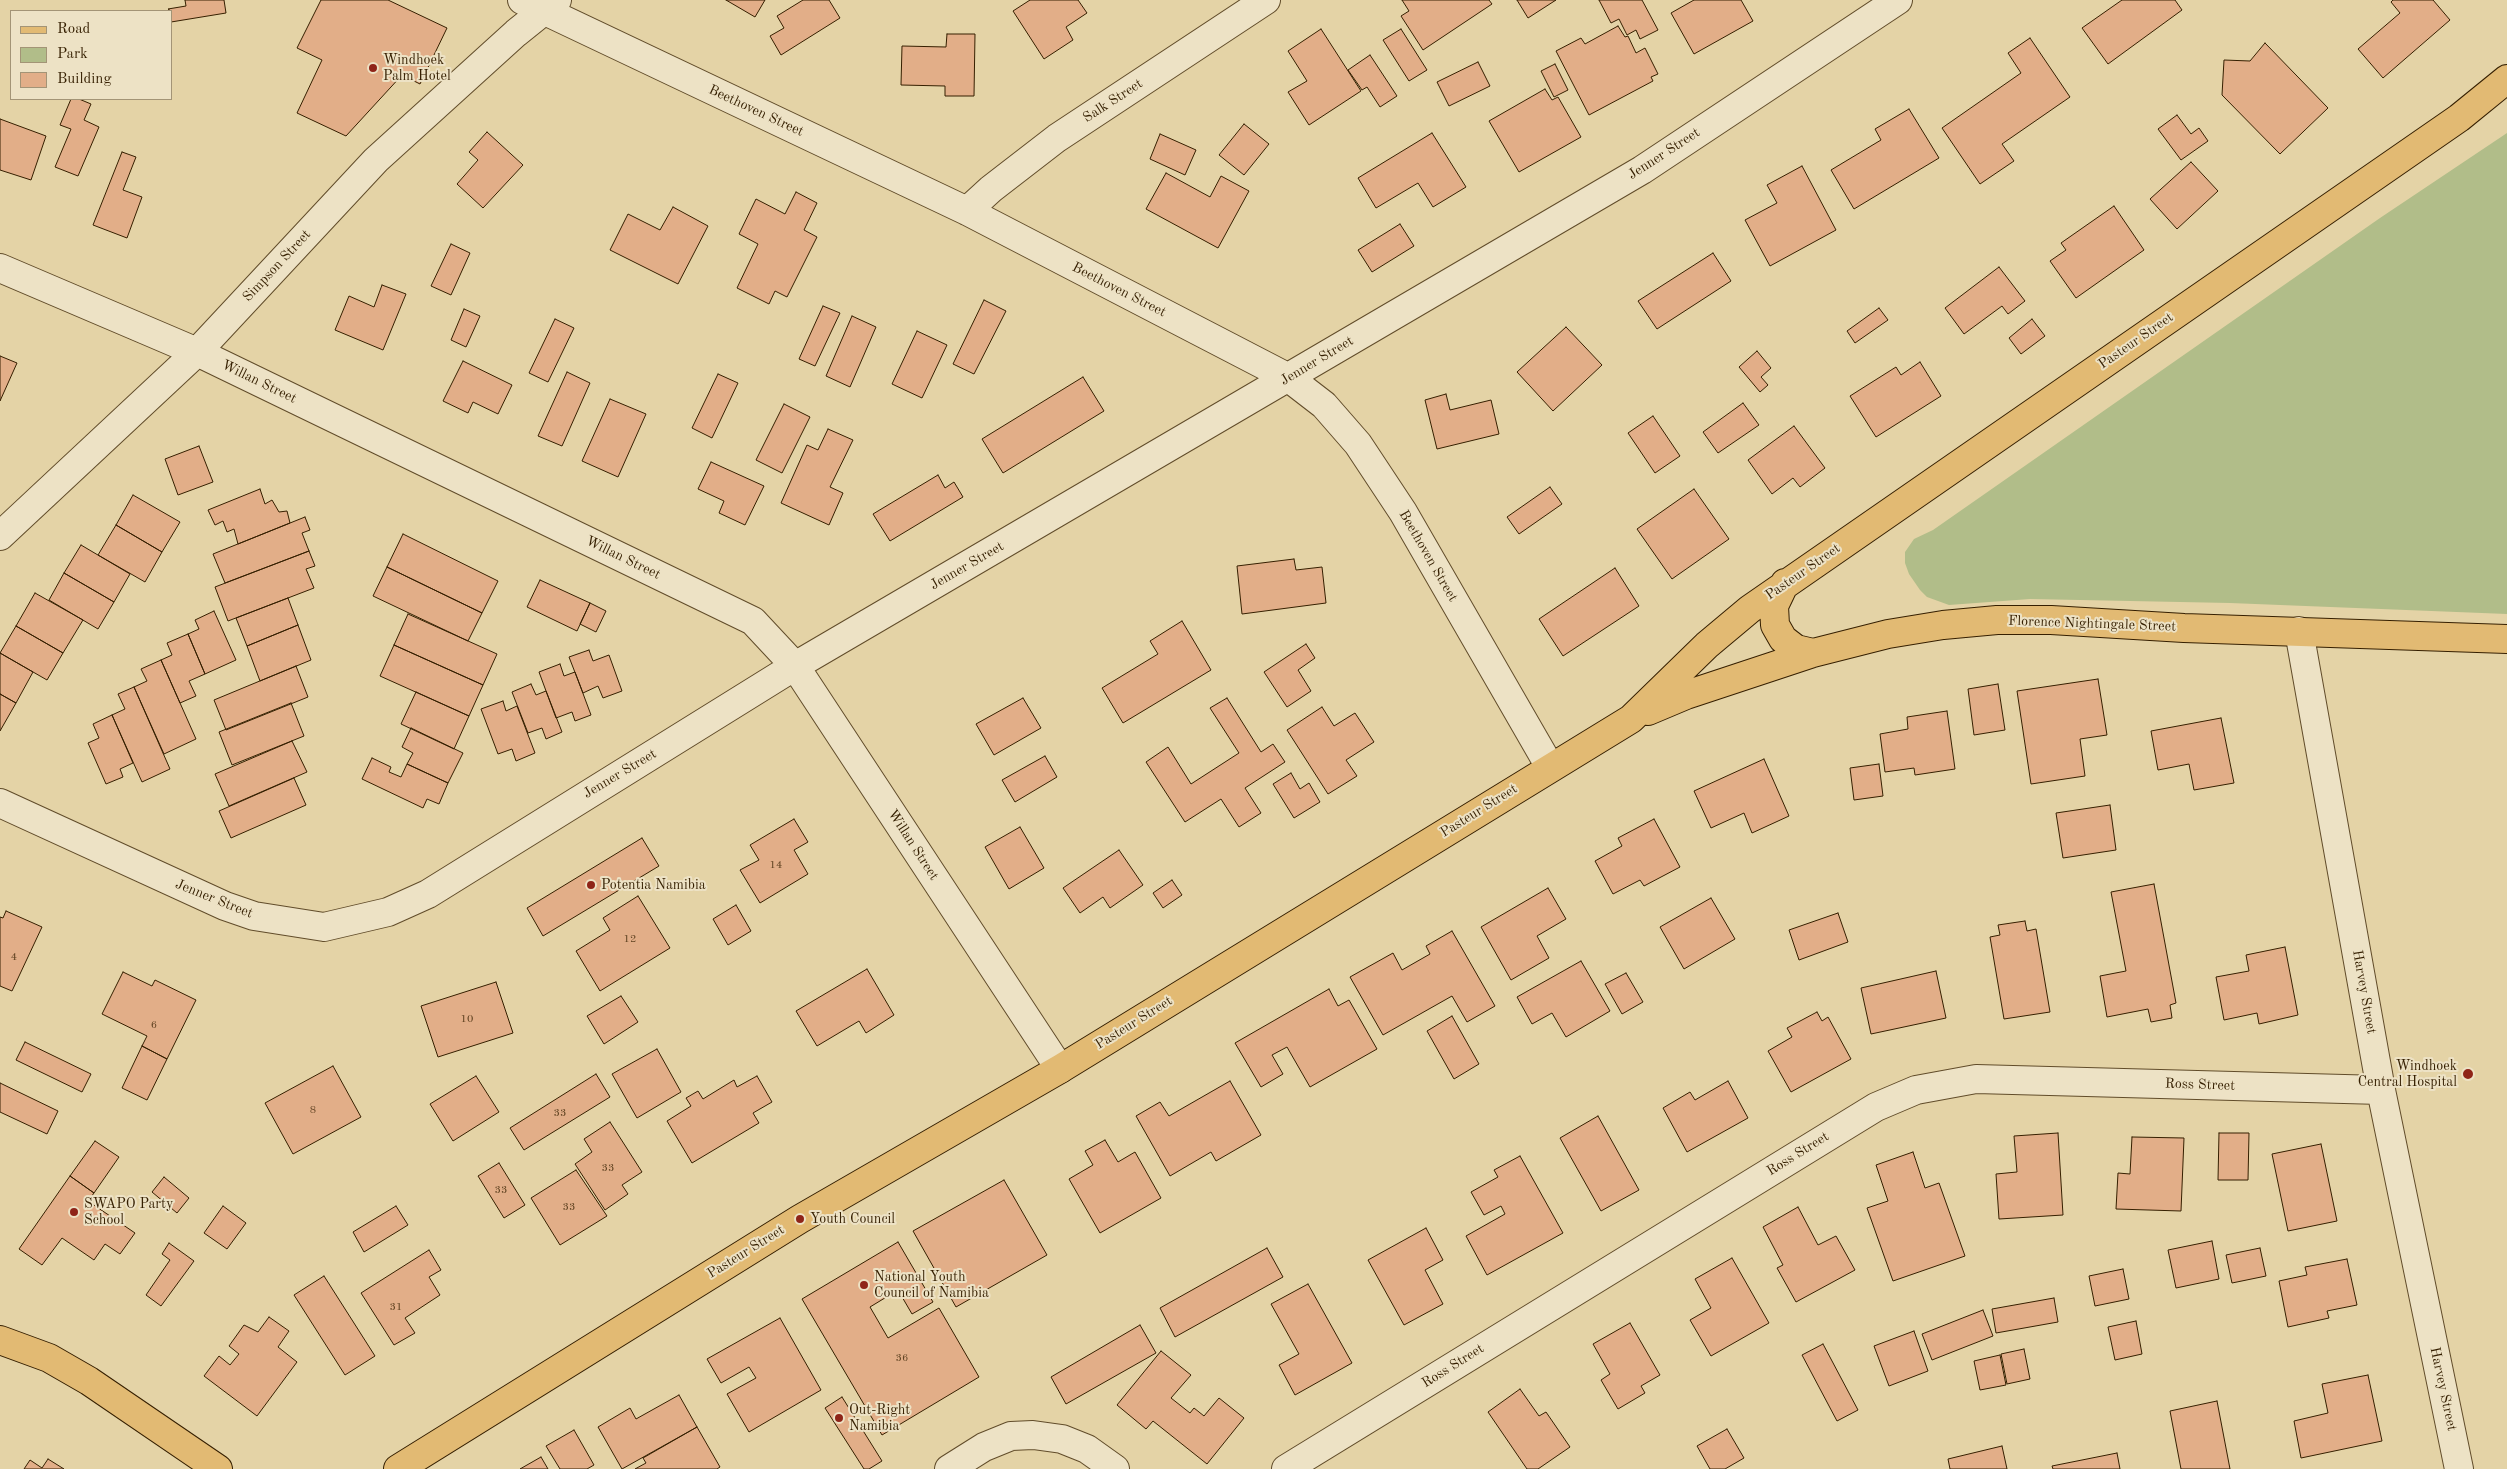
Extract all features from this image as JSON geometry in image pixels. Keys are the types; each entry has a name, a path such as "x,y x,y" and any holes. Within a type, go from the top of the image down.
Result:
{"main road":[{"name":"Pasteur Street","path":"398,1469 800,1219 1060,1068 1631,719 1707,645 1750,609 2459,118 2507,79"},
{"path":"1785,584 1774,606 1775,626 1783,639 1796,649 1813,653"},
{"name":"Florence Nightingale Street","path":"1631,719 1686,694 1813,653 1888,634 1943,625 1997,620 2051,620 2184,628 2507,639"},
{"path":"0,1340 49,1358 89,1382 218,1469"}],"street":[{"name":"Salk Street","path":"967,211 1057,138 1266,0"},
{"name":"Jenner Street","path":"0,802 225,906 254,916 324,927 388,912 428,894 795,666 1642,170 1898,0"},
{"name":"Beethoven Street","path":"541,3 967,211 1289,378 1324,405 1358,444 1403,512 1550,767"},
{"name":"Simpson Street","path":"0,536 197,352 376,160 541,3"},
{"name":"Willan Street","path":"0,268 197,352 753,621 795,666 1060,1068"},
{"name":"Harvey Street","path":"2299,632 2381,1090 2459,1469"},
{"name":"Ross Street","path":"1286,1469 1876,1107 1916,1090 1976,1079 2381,1090"},
{"path":"949,1469 984,1447 1011,1436 1033,1434 1062,1439 1087,1449 1115,1469"}],"green space":[{"path":"2507,133 2507,614 2230,603 2030,599 1949,605 1927,597 1920,590 1909,574 1905,563 1905,552 1914,539 1933,530 2380,218"}],"building":[{"path":"185,0 224,0 226,13 172,22 172,10 168,9 186,6"},
{"name":"Windhoek Palm Hotel","path":"321,0 388,0 447,28 420,84 402,75 346,136 297,113 322,60 297,48"},
{"path":"726,0 765,0 755,17"},
{"path":"803,0 829,0 840,18 781,55 770,36 784,28 777,16"},
{"path":"1030,0 1078,0 1087,13 1066,27 1073,40 1044,59 1013,11"},
{"path":"1402,0 1489,0 1492,4 1423,50 1401,16 1409,11"},
{"path":"1517,0 1556,0 1528,18"},
{"path":"1599,0 1642,0 1658,30 1640,39 1636,30 1627,35 1619,19 1611,23"},
{"path":"1694,0 1741,0 1753,21 1694,54 1671,13"},
{"path":"2122,0 2175,0 2182,10 2108,64 2082,28"},
{"path":"2393,0 2433,0 2450,20 2383,78 2358,49 2400,13 2391,2"},
{"path":"1618,26 1625,37 1628,36 1636,53 1645,48 1658,74 1651,77 1653,81 1589,115 1556,51 1581,38 1585,44"},
{"path":"1321,29 1361,91 1309,125 1288,92 1307,81 1288,51"},
{"path":"1401,29 1427,70 1409,81 1383,40"},
{"path":"947,34 975,34 974,96 945,96 945,86 901,85 902,46 946,47"},
{"path":"2030,38 2070,97 2002,144 2014,161 1980,184 1942,128 2021,73 2008,53"},
{"path":"2265,43 2328,108 2280,154 2222,95 2224,60 2250,61"},
{"path":"1370,55 1397,96 1380,107 1367,87 1362,90 1348,70"},
{"path":"1478,62 1490,86 1449,106 1437,82"},
{"path":"1555,64 1568,90 1554,97 1541,71"},
{"path":"1545,89 1552,100 1558,97 1581,137 1519,172 1489,121"},
{"path":"71,100 81,100 91,104 84,120 99,127 78,176 55,167 71,129 60,125"},
{"path":"1909,109 1939,158 1854,209 1831,170 1881,140 1875,129"},
{"path":"2177,115 2191,134 2199,128 2208,141 2181,160 2158,129"},
{"path":"0,119 46,136 31,180 0,170"},
{"path":"1244,124 1269,144 1244,175 1219,155"},
{"path":"487,132 523,165 483,208 457,184 478,160 469,152"},
{"path":"1432,133 1466,187 1433,207 1418,183 1376,208 1358,178"},
{"path":"1160,134 1196,150 1185,175 1150,159"},
{"path":"122,152 136,157 123,190 142,197 127,238 93,225"},
{"path":"2191,162 2218,191 2177,229 2150,199"},
{"path":"1802,166 1836,230 1770,266 1745,220 1777,203 1767,185"},
{"path":"1166,173 1210,197 1221,176 1249,191 1218,248 1146,209"},
{"path":"796,192 817,203 804,230 817,237 787,297 775,291 769,304 737,288 758,244 739,234 756,199 785,214"},
{"path":"2114,206 2144,250 2076,298 2050,261 2066,250 2061,243"},
{"path":"673,207 708,226 678,284 610,250 628,214 660,230"},
{"path":"1400,224 1414,246 1372,272 1358,250"},
{"path":"451,244 470,253 451,295 431,286"},
{"path":"1713,253 1731,281 1657,329 1638,301"},
{"path":"1999,267 2025,301 2008,314 2002,306 1964,334 1945,308"},
{"path":"382,285 406,294 383,350 335,330 349,296 374,307"},
{"path":"984,300 1006,311 974,374 953,364"},
{"path":"823,306 840,313 815,366 799,359"},
{"path":"1879,308 1888,320 1855,343 1847,331"},
{"path":"464,309 480,316 466,347 451,340"},
{"path":"852,316 876,327 850,387 826,376"},
{"path":"555,319 574,328 548,382 529,373"},
{"path":"2032,319 2045,336 2021,354 2009,338"},
{"path":"1566,327 1602,365 1553,411 1517,372"},
{"path":"917,331 947,345 922,398 892,384"},
{"path":"1757,351 1771,368 1761,377 1768,385 1760,392 1739,367"},
{"path":"0,356 17,363 0,401"},
{"path":"463,361 512,385 498,414 473,402 468,413 443,401"},
{"path":"1920,362 1941,396 1876,437 1850,396 1896,367 1901,375"},
{"path":"567,372 590,383 562,446 538,436"},
{"path":"718,374 738,383 712,438 692,428"},
{"path":"1083,377 1104,411 1003,473 982,439"},
{"path":"1446,394 1450,410 1491,400 1499,434 1437,449 1425,400"},
{"path":"610,399 646,414 618,477 582,461"},
{"path":"1743,403 1759,425 1718,453 1703,432"},
{"path":"784,404 810,417 782,473 756,460"},
{"path":"1653,416 1680,456 1655,473 1628,433"},
{"path":"1794,426 1825,468 1800,487 1793,478 1772,494 1748,460"},
{"path":"828,429 853,440 830,487 843,493 829,525 781,503 807,445 818,450"},
{"path":"199,446 213,482 178,495 165,459"},
{"path":"711,462 764,486 745,525 719,513 724,501 698,489"},
{"path":"938,475 945,488 954,482 963,497 890,541 873,514"},
{"path":"1550,487 1562,504 1519,534 1507,517"},
{"path":"260,489 265,504 272,500 279,512 287,511 290,523 238,544 234,529 227,532 223,521 215,525 208,510"},
{"path":"1694,489 1729,539 1672,579 1637,529"},
{"path":"133,495 180,522 162,552 116,525"},
{"path":"305,517 310,530 302,533 309,551 225,583 213,554"},
{"path":"116,525 162,552 145,582 98,555"},
{"path":"403,534 498,581 482,613 387,567"},
{"path":"81,545 130,574 114,602 64,573"},
{"path":"309,551 315,566 306,569 314,588 228,621 215,587"},
{"path":"1294,559 1296,570 1322,567 1326,603 1242,614 1237,566"},
{"path":"387,567 482,613 468,641 373,596"},
{"path":"1615,568 1639,606 1563,656 1539,619"},
{"path":"64,573 114,602 98,629 49,600"},
{"path":"540,580 590,603 577,631 527,607"},
{"path":"35,593 83,620 63,653 16,626"},
{"path":"288,598 298,625 247,646 236,618"},
{"path":"590,603 606,611 596,632 580,624"},
{"path":"214,611 236,660 205,674 188,634 199,629 195,620"},
{"path":"408,614 497,654 483,685 394,645"},
{"path":"1182,621 1211,670 1123,723 1102,688 1158,654 1150,641"},
{"path":"298,625 311,660 260,681 247,646"},
{"path":"16,626 63,653 47,680 0,653"},
{"path":"188,634 205,674 189,681 196,696 180,703 161,660 172,655 167,643"},
{"path":"1306,644 1315,658 1298,670 1311,691 1287,707 1264,672"},
{"path":"394,645 483,685 469,716 380,676"},
{"path":"589,650 593,661 609,655 622,691 603,698 598,686 583,693 569,657"},
{"path":"0,653 33,672 16,703 0,694"},
{"path":"161,660 196,739 164,754 134,687 147,681 141,669"},
{"path":"560,664 564,676 575,672 591,715 575,721 572,712 556,718 539,672"},
{"path":"296,666 308,697 226,730 214,700"},
{"path":"2098,679 2107,735 2080,739 2085,776 2031,784 2017,691"},
{"path":"531,684 536,695 546,691 562,732 546,739 542,728 528,733 512,692"},
{"path":"1998,684 2005,730 1974,735 1968,689"},
{"path":"134,687 170,769 142,782 112,715 125,709 118,694"},
{"path":"416,692 469,716 454,749 401,724"},
{"path":"0,694 16,703 0,731"},
{"path":"1023,698 1041,728 994,755 976,724"},
{"path":"1227,698 1261,752 1273,744 1285,762 1245,788 1261,813 1239,827 1221,799 1185,822 1146,762 1168,747 1191,784 1239,753 1210,708"},
{"path":"503,701 506,711 517,706 535,753 516,761 512,749 498,754 481,709"},
{"path":"291,703 304,736 232,765 219,732"},
{"path":"1322,707 1334,726 1355,713 1374,742 1346,760 1357,776 1328,794 1287,730"},
{"path":"1947,711 1955,769 1915,775 1914,768 1885,772 1880,734 1908,729 1907,717"},
{"path":"112,715 133,763 120,769 123,777 106,784 88,743 99,738 93,724"},
{"path":"2221,718 2234,783 2194,790 2189,764 2158,770 2151,731"},
{"path":"411,728 463,753 448,783 407,764 413,753 402,747"},
{"path":"292,741 307,772 229,806 215,774"},
{"path":"1045,756 1057,777 1015,802 1002,780"},
{"path":"372,758 391,767 389,772 401,777 407,764 448,783 439,804 427,799 423,808 362,779"},
{"path":"1764,759 1789,816 1752,833 1744,813 1711,828 1694,791"},
{"path":"1879,764 1883,796 1854,800 1850,768"},
{"path":"1291,773 1300,789 1309,783 1320,802 1294,818 1273,784"},
{"path":"294,778 306,805 231,838 219,811"},
{"path":"2110,805 2116,850 2063,858 2056,813"},
{"path":"794,819 808,842 794,850 808,874 760,903 740,870 759,860 750,845"},
{"path":"1654,819 1680,867 1644,886 1640,880 1613,894 1595,861 1622,846 1618,838"},
{"path":"1020,827 1044,868 1009,889 985,847"},
{"path":"642,838 659,866 543,936 527,908"},
{"path":"1119,850 1143,885 1110,908 1103,897 1080,913 1063,888"},
{"path":"1172,880 1182,895 1163,908 1153,893"},
{"path":"2154,884 2176,1003 2170,1005 2172,1018 2151,1022 2148,1009 2107,1017 2100,976 2126,971 2111,892"},
{"path":"1548,888 1566,919 1537,936 1549,958 1511,980 1481,927"},
{"path":"638,896 670,948 600,991 576,951 610,930 603,918"},
{"path":"1711,898 1735,939 1684,969 1660,927"},
{"path":"736,905 751,931 728,945 713,919"},
{"path":"6,911 42,927 12,991 0,986 0,917 3,918"},
{"path":"1838,913 1848,942 1799,960 1789,930"},
{"path":"2025,921 2027,931 2036,929 2050,1012 2004,1019 1990,937 2000,935 1998,925"},
{"path":"1452,931 1495,1006 1467,1022 1452,996 1383,1035 1350,977 1393,953 1402,970 1430,954 1426,946"},
{"path":"2285,947 2298,1015 2259,1024 2257,1013 2224,1020 2216,977 2249,971 2246,955"},
{"path":"1581,961 1610,1011 1566,1037 1552,1013 1532,1024 1517,997"},
{"path":"867,969 894,1015 866,1033 859,1021 817,1046 796,1011"},
{"path":"1936,971 1946,1018 1871,1034 1861,988"},
{"path":"123,972 152,986 155,980 196,1000 167,1059 142,1046 147,1036 102,1014"},
{"path":"1626,973 1643,1002 1622,1014 1605,984"},
{"path":"496,982 513,1033 438,1057 421,1006"},
{"path":"1329,989 1338,1006 1349,1000 1377,1049 1310,1087 1287,1047 1272,1055 1283,1074 1261,1087 1235,1043"},
{"path":"621,996 638,1022 604,1044 587,1016"},
{"path":"1817,1012 1822,1021 1828,1017 1851,1059 1791,1092 1768,1051 1792,1037 1787,1028"},
{"path":"1452,1016 1479,1064 1454,1079 1427,1031"},
{"path":"25,1042 91,1074 82,1092 16,1060"},
{"path":"142,1046 167,1059 147,1100 122,1088"},
{"path":"657,1049 681,1092 637,1118 612,1074"},
{"path":"333,1066 361,1117 293,1154 265,1103"},
{"path":"596,1074 610,1097 524,1150 510,1128"},
{"path":"476,1076 499,1112 453,1141 430,1104"},
{"path":"757,1076 772,1102 753,1113 759,1123 692,1163 667,1121 691,1106 686,1098 698,1091 703,1099 734,1080 737,1087"},
{"path":"1230,1081 1261,1135 1216,1161 1211,1152 1170,1176 1136,1116 1160,1102 1169,1116"},
{"path":"1728,1081 1748,1118 1687,1152 1663,1108 1690,1092 1695,1100"},
{"path":"0,1083 58,1111 47,1134 0,1112"},
{"path":"1598,1116 1639,1190 1601,1211 1560,1138"},
{"path":"610,1122 642,1172 622,1185 628,1194 605,1210 575,1164 592,1152 584,1139"},
{"path":"2058,1133 2063,1215 1999,1219 1996,1174 2017,1172 2014,1136"},
{"path":"2219,1133 2249,1133 2248,1180 2218,1180"},
{"path":"2132,1137 2184,1138 2181,1211 2116,1209 2118,1173 2130,1174"},
{"path":"1105,1140 1118,1162 1135,1152 1161,1198 1100,1233 1069,1179 1093,1165 1085,1151"},
{"path":"95,1141 119,1157 94,1193 70,1176"},
{"path":"2321,1144 2337,1221 2288,1231 2272,1154"},
{"path":"1913,1152 1925,1188 1939,1183 1965,1256 1893,1281 1867,1208 1888,1201 1876,1165"},
{"path":"1520,1156 1563,1233 1487,1275 1466,1236 1505,1214 1501,1206 1484,1215 1471,1192 1498,1177 1494,1170"},
{"path":"499,1163 525,1205 504,1218 478,1176"},
{"path":"576,1170 607,1216 560,1245 531,1198"},
{"name":"SWAPO Party School","path":"70,1176 94,1193 88,1201 135,1233 120,1254 105,1244 94,1260 62,1238 42,1265 19,1249"},
{"path":"164,1177 189,1198 177,1213 152,1192"},
{"path":"1004,1180 1047,1255 956,1307 913,1231"},
{"path":"223,1206 246,1223 227,1249 204,1233"},
{"path":"396,1206 408,1225 364,1252 353,1232"},
{"path":"1798,1207 1818,1245 1836,1236 1855,1270 1796,1302 1777,1268 1783,1265 1763,1227"},
{"path":"1426,1228 1443,1260 1425,1270 1443,1304 1404,1325 1368,1260"},
{"path":"2212,1241 2219,1279 2176,1288 2168,1250"},
{"path":"898,1242 933,1302 912,1314 898,1290 870,1307 888,1338 939,1308 979,1377 882,1435 802,1299"},
{"path":"169,1243 194,1261 161,1306 146,1295 170,1260 162,1254"},
{"path":"1267,1248 1283,1277 1175,1337 1160,1308"},
{"path":"2260,1248 2266,1276 2232,1283 2226,1255"},
{"path":"429,1250 441,1270 429,1277 440,1295 405,1318 415,1333 394,1345 361,1293"},
{"path":"1732,1258 1769,1323 1711,1356 1690,1320 1711,1308 1695,1279"},
{"path":"2347,1259 2357,1305 2327,1311 2329,1318 2288,1327 2279,1281 2307,1275 2305,1267"},
{"path":"2123,1269 2129,1299 2095,1306 2089,1276"},
{"path":"324,1276 375,1356 345,1375 294,1295"},
{"path":"1308,1284 1352,1363 1295,1395 1279,1365 1299,1354 1271,1304"},
{"path":"2054,1298 2058,1322 1996,1333 1992,1309"},
{"path":"1983,1310 1993,1336 1932,1360 1922,1334"},
{"path":"269,1317 289,1331 278,1347 297,1362 257,1416 204,1376 219,1356 230,1365 239,1354 229,1346 244,1325 258,1332"},
{"path":"780,1318 821,1390 749,1432 727,1394 756,1378 749,1367 721,1383 707,1359"},
{"path":"2136,1321 2142,1354 2115,1360 2108,1327"},
{"path":"1630,1323 1660,1375 1641,1386 1645,1393 1618,1409 1601,1380 1610,1374 1593,1344"},
{"path":"1140,1325 1156,1353 1066,1404 1051,1377"},
{"path":"1914,1331 1928,1371 1889,1386 1874,1346"},
{"path":"1823,1344 1858,1410 1837,1421 1802,1355"},
{"path":"2024,1349 2030,1379 2007,1384 2001,1354"},
{"path":"1161,1351 1191,1375 1171,1398 1190,1413 1194,1408 1204,1416 1219,1398 1244,1418 1207,1464 1153,1421 1146,1429 1117,1405"},
{"path":"2000,1355 2006,1385 1980,1390 1974,1361"},
{"path":"2368,1375 2382,1441 2301,1458 2294,1421 2328,1413 2322,1384"},
{"path":"1520,1389 1539,1416 1546,1412 1570,1447 1538,1469 1527,1469 1488,1412"},
{"path":"679,1395 697,1427 622,1469 598,1427 630,1408 636,1419"},
{"path":"842,1397 882,1461 869,1469 864,1469 825,1408"},
{"path":"2217,1401 2230,1469 2181,1469 2170,1411"},
{"path":"697,1427 720,1467 717,1469 635,1469 646,1463 643,1458"},
{"path":"1727,1429 1744,1458 1725,1469 1710,1469 1697,1446"},
{"path":"574,1430 594,1465 587,1469 560,1469 546,1446"},
{"path":"2002,1446 2007,1469 1950,1469 1948,1459"},
{"path":"2117,1453 2120,1469 2053,1469 2052,1466"},
{"path":"541,1457 548,1469 520,1469"},
{"path":"48,1459 64,1469 24,1469 30,1460 42,1468"}],"place":[{"name":"Windhoek Palm Hotel","path":"373,68"},
{"name":"Potentia Namibia","path":"591,885"},
{"name":"Windhoek Central Hospital","path":"2468,1074"},
{"name":"SWAPO Party School","path":"74,1212"},
{"name":"Youth Council","path":"800,1219"},
{"name":"National Youth Council of Namibia","path":"864,1285"},
{"name":"Out-Right Namibia","path":"839,1418"}]}
